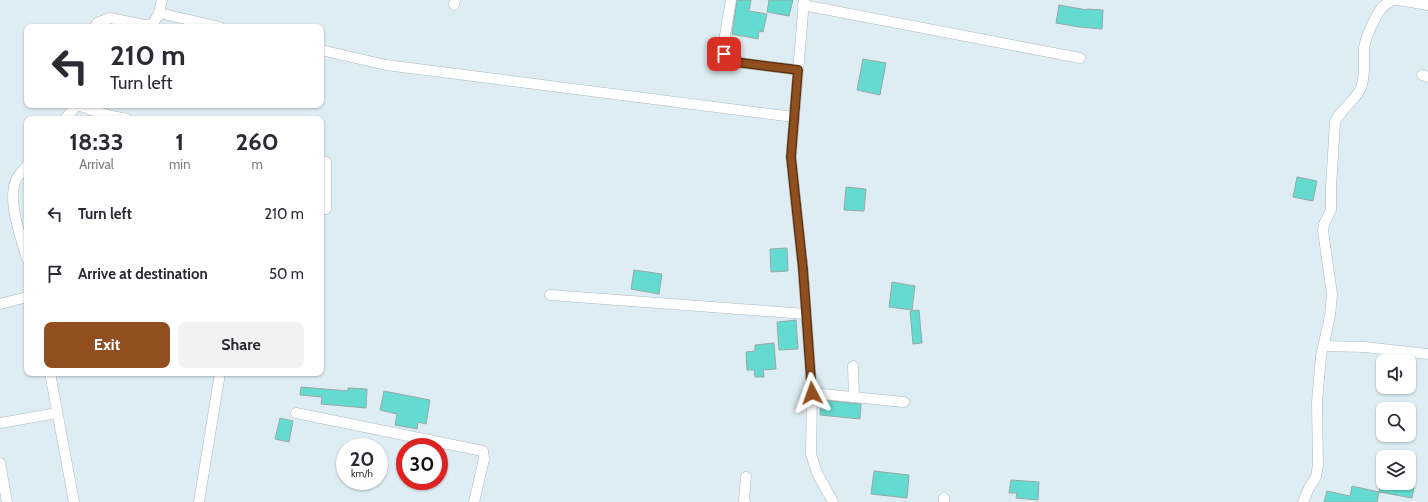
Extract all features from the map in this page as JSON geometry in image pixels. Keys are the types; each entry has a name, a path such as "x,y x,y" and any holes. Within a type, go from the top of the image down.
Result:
{"street":[{"path":"153,24 159,13 162,0"},
{"path":"730,0 723,47 724,54 728,59 735,62 798,70"},
{"path":"1303,502 1316,477 1318,465 1317,403 1321,356 1330,316 1332,294 1323,231 1324,224 1331,210 1335,122 1338,115 1360,89 1363,80 1364,48 1369,30 1382,7 1385,4 1395,0 1405,0 1428,5"},
{"path":"833,502 817,473 811,454 812,393 803,269 791,157 803,3 1080,58"},
{"path":"159,13 207,24"},
{"path":"96,24 110,18 144,24"},
{"path":"324,51 386,65 794,118"},
{"path":"67,116 74,108"},
{"path":"84,108 104,116"},
{"path":"324,162 326,162 326,209 324,209"},
{"path":"24,169 16,180 14,195 15,215 24,248"},
{"path":"550,296 806,314"},
{"path":"0,304 24,298"},
{"path":"1324,346 1364,347 1428,354"},
{"path":"853,366 854,397"},
{"path":"51,376 74,502"},
{"path":"199,502 220,376"},
{"path":"812,393 904,402"},
{"path":"0,423 57,413"},
{"path":"296,413 483,451 484,459 474,502"},
{"path":"0,463 7,502"},
{"path":"745,502 746,477"}],"building":[{"path":"737,0 751,0 749,11 767,14 763,32 759,31 758,39 732,34"},
{"path":"769,0 793,0 789,16 767,12"},
{"path":"1059,5 1087,10 1103,10 1102,29 1056,23"},
{"path":"863,59 886,63 880,95 857,90"},
{"path":"1297,177 1317,181 1313,201 1293,197"},
{"path":"846,187 866,189 864,211 844,210"},
{"path":"787,248 788,271 771,272 770,249"},
{"path":"634,270 662,274 659,294 631,289"},
{"path":"892,282 915,286 912,310 889,307"},
{"path":"919,310 922,343 913,344 910,311"},
{"path":"796,320 798,349 779,350 777,322"},
{"path":"774,343 776,369 763,370 764,377 755,377 754,370 747,370 746,352 755,351 755,345"},
{"path":"301,387 348,391 348,388 367,389 366,408 321,404 322,397 300,395"},
{"path":"384,391 430,400 426,424 418,422 417,429 395,425 397,414 380,410"},
{"path":"821,400 861,404 860,419 820,415"},
{"path":"280,418 293,421 289,442 275,439"},
{"path":"874,471 909,475 907,498 871,494"},
{"path":"1011,480 1039,482 1038,500 1016,498 1017,493 1009,493"},
{"path":"1352,486 1379,492 1377,502 1324,502 1327,491 1350,496"},
{"path":"1379,490 1414,490 1412,498 1379,492"}],"route":[{"path":"724,54 728,59 735,62 798,70 791,157 803,269 812,393"}]}
